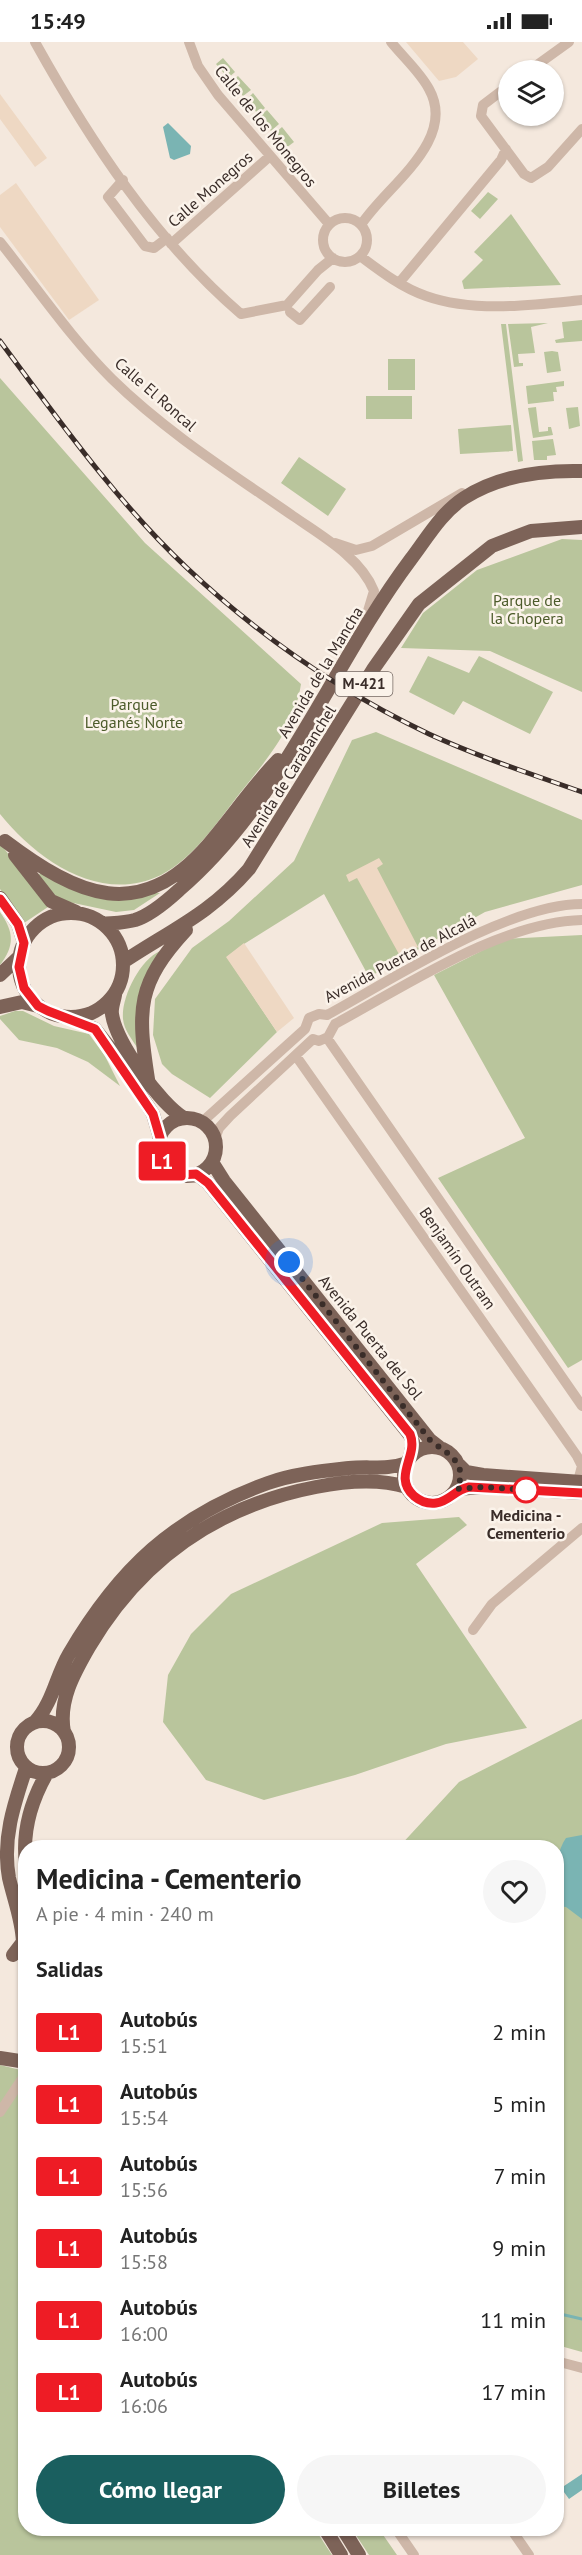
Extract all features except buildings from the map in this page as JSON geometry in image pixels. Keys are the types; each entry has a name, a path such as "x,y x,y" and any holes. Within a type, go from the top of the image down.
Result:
{"main road":[{"name":"Avenida de la Mancha","path":"103,924 123,923 146,915 206,866 259,803 362,633 402,571 446,512 465,497 496,482 554,470 582,471"},
{"name":"Avenida de Carabanchel","path":"123,962 202,913 237,884 261,852 374,668 419,604 492,546 531,531 564,526 582,527"},
{"path":"3,838 39,866 78,888 112,894 140,892 154,888 180,873 202,852 296,741"},
{"path":"3,838 51,901 103,924 120,947 123,962 120,983 115,992 100,1008 80,1016 69,1017"},
{"path":"0,898 18,924 22,949 21,978 24,988 38,1006"},
{"path":"147,1079 141,1013 148,982 168,948 202,913"},
{"path":"0,975 22,949 36,927 53,916 84,915"},
{"path":"0,1007 22,1002 69,1017 95,1029 153,1114 160,1138 159,1153 167,1167 180,1175 196,1174 212,1162 215,1155 215,1139 202,1122 183,1118 166,1106 147,1079 114,1022 111,1011 115,992"},
{"path":"160,1138 169,1125 183,1118"},
{"name":"Avenida Puerta del Sol","path":"212,1162 229,1188 439,1447"},
{"name":"Avenida Puerta del Sol","path":"196,1174 208,1183 410,1434 413,1442 409,1460"},
{"path":"406,1487 382,1481 359,1481 295,1491 255,1503 209,1523 171,1550 138,1581 105,1620 77,1667 61,1714 68,1740 67,1757 63,1765 47,1773 32,1772 26,1768 18,1756 17,1742 23,1730 35,1722 46,1710 64,1662 95,1610 130,1568 171,1534 215,1506 269,1483 307,1474 349,1468 394,1468 409,1460 423,1448 439,1447 448,1451 466,1472 581,1489"},
{"path":"409,1460 404,1479 406,1487 417,1499 433,1503 447,1499 457,1489 460,1477 459,1465"},
{"path":"457,1489 483,1487 581,1489"},
{"path":"35,1722 51,1723 64,1732"},
{"path":"18,1915 9,1879 6,1850 10,1817 26,1768"},
{"path":"26,1840 34,1796 47,1773"},
{"path":"0,2058 18,2061"},
{"path":"329,2536 341,2555"},
{"path":"347,2536 359,2555"}],"street":[{"path":"35,42 77,117 169,241 212,289 241,314 287,305 318,270 333,258"},
{"name":"Calle de los Monegros","path":"189,42 198,66 218,95 329,224"},
{"path":"361,225 420,157 434,132 435,107 429,89 391,42"},
{"path":"544,60 569,42"},
{"path":"498,94 483,105 480,111 524,174 531,178 548,167 582,129"},
{"path":"399,283 501,160 506,149"},
{"name":"Calle Monegros","path":"169,241 270,156"},
{"path":"123,180 108,197 145,246 154,248 169,241"},
{"path":"343,218 356,220 361,225 367,241 360,256 347,261 333,258 324,244 324,234 329,224 343,218"},
{"name":"Calle El Roncal","path":"0,242 71,334 113,379 163,424 322,537 369,577 374,591 362,633"},
{"path":"360,256 399,283 427,297 496,305 582,300"},
{"path":"290,312 300,320 330,287"},
{"name":"Calle El Roncal","path":"322,537 343,547 356,550 372,546 463,492 496,482"},
{"name":"Avenida Puerta de Alcalá","path":"202,1122 305,1029 309,1018 319,1014 325,1015 494,926 549,909 582,904"},
{"name":"Avenida Puerta de Alcalá","path":"313,1039 319,1041 329,1033 497,939 541,926 582,920"},
{"path":"325,1015 331,1021 329,1033"},
{"path":"215,1139 226,1120 313,1039 305,1029"},
{"name":"Benjamín Outram","path":"329,1033 582,1406"},
{"name":"Benjamín Outram","path":"296,1056 577,1456 582,1466 581,1489"},
{"path":"473,1630 492,1604 582,1528"},
{"path":"0,2112 18,2085"},
{"path":"564,2363 582,2368"},
{"path":"402,2536 414,2555"},
{"path":"516,2536 529,2555"}],"green space":[{"path":"223,58 235,72 228,78 216,64"},
{"path":"238,76 251,90 243,96 231,82"},
{"path":"253,93 265,108 258,114 246,100"},
{"path":"267,110 279,124 271,131 259,117"},
{"path":"282,127 294,142 286,148 274,134"},
{"path":"488,192 498,199 480,219 471,211"},
{"path":"511,214 561,285 464,289 462,281 483,260 474,252"},
{"path":"582,320 582,341 556,343 555,340 564,338 562,322"},
{"path":"548,323 531,327 535,353 518,354 519,363 523,363 523,366 514,367 508,324"},
{"path":"501,324 506,324 523,461 518,462"},
{"path":"544,352 558,352 561,371 547,373"},
{"path":"388,359 415,359 415,390 388,390"},
{"name":"Parque Leganés Norte","path":"0,378 145,543 301,684 292,715 278,743 214,827 173,868 138,883 115,884 93,881 71,873 32,847 0,814"},
{"path":"564,381 564,386 556,387 557,392 553,392 554,401 528,404 526,386"},
{"path":"366,396 412,396 412,419 366,419"},
{"path":"536,407 539,432 548,431 548,427 551,427 553,435 533,438 528,408"},
{"path":"578,407 580,426 569,429 566,408"},
{"path":"511,425 513,451 460,454 458,429"},
{"path":"553,439 556,455 547,456 547,460 534,460 532,441"},
{"path":"299,457 346,489 328,516 281,483"},
{"name":"Parque de la Chopera","path":"562,539 582,540 582,692 490,651 401,648 423,613 477,570"},
{"path":"428,656 469,673 479,656 553,692 530,734 463,701 454,715 409,692"},
{"path":"376,732 582,820 582,885 485,912 369,977 324,894 227,957 277,1032 210,1098 172,1074 162,1064 153,1035 155,999 192,948 229,921 294,861 352,740"},
{"path":"0,843 48,907 24,923 0,889"},
{"path":"41,873 72,890 160,893 134,910 116,912 64,901 55,896 38,875"},
{"path":"0,912 8,926 11,938 8,951 0,965"},
{"path":"582,935 582,1360 568,1368 438,1178 525,1138 434,975 505,939"},
{"path":"160,951 136,1017 138,1049 124,1023 125,1000 139,971"},
{"path":"23,1011 54,1026 89,1034 105,1056 120,1086 88,1062 57,1048 19,1040 0,1019 0,1016"},
{"path":"459,1517 467,1525 416,1564 527,1728 446,1744 355,1775 264,1800 206,1780 163,1722 168,1675 191,1634 231,1594 382,1523"},
{"path":"582,1719 582,2352 564,2347 564,1840 405,1840 459,1782"},
{"path":"0,2065 18,2069 18,2536 320,2536 332,2555 0,2555"},
{"path":"357,2536 384,2536 397,2555 369,2555"}],"shaded area":[{"path":"406,42 463,42 478,59 456,77 439,81"},
{"path":"0,94 47,158 35,167 0,119"},
{"path":"16,183 99,300 69,320 0,227 0,195"},
{"path":"379,858 383,864 377,868 418,947 400,956 357,878 349,882 346,875"},
{"path":"244,943 294,1018 277,1032 226,957"}],"water":[{"path":"168,123 191,146 190,154 174,160 170,158 163,127"},
{"path":"582,1835 582,1919 564,1907 564,1842 566,1838"},
{"path":"582,2474 582,2490 569,2499 564,2492 564,2486"}],"waterway":[{"path":"564,2315 582,2319"}],"railway":[{"path":"0,341 89,459 136,515 187,568 242,616 332,681 396,718 467,750 582,792"}],"bus line":[{"name":"L1","path":"0,899 18,924 24,943 19,967 24,988 30,998 38,1006 48,1011 69,1017 95,1029 153,1114 160,1138 159,1153 162,1161 173,1172 180,1175 196,1174 208,1183 410,1434 413,1442 404,1470 404,1479 411,1494 417,1499 433,1503 447,1499 457,1489 469,1487 582,1493"}],"place":[{"name":"Medicina - Cementerio","path":"526,1490"}],"route":[{"path":"289,1262 430,1440 454,1457 460,1471 457,1489 483,1487 526,1490"}]}
